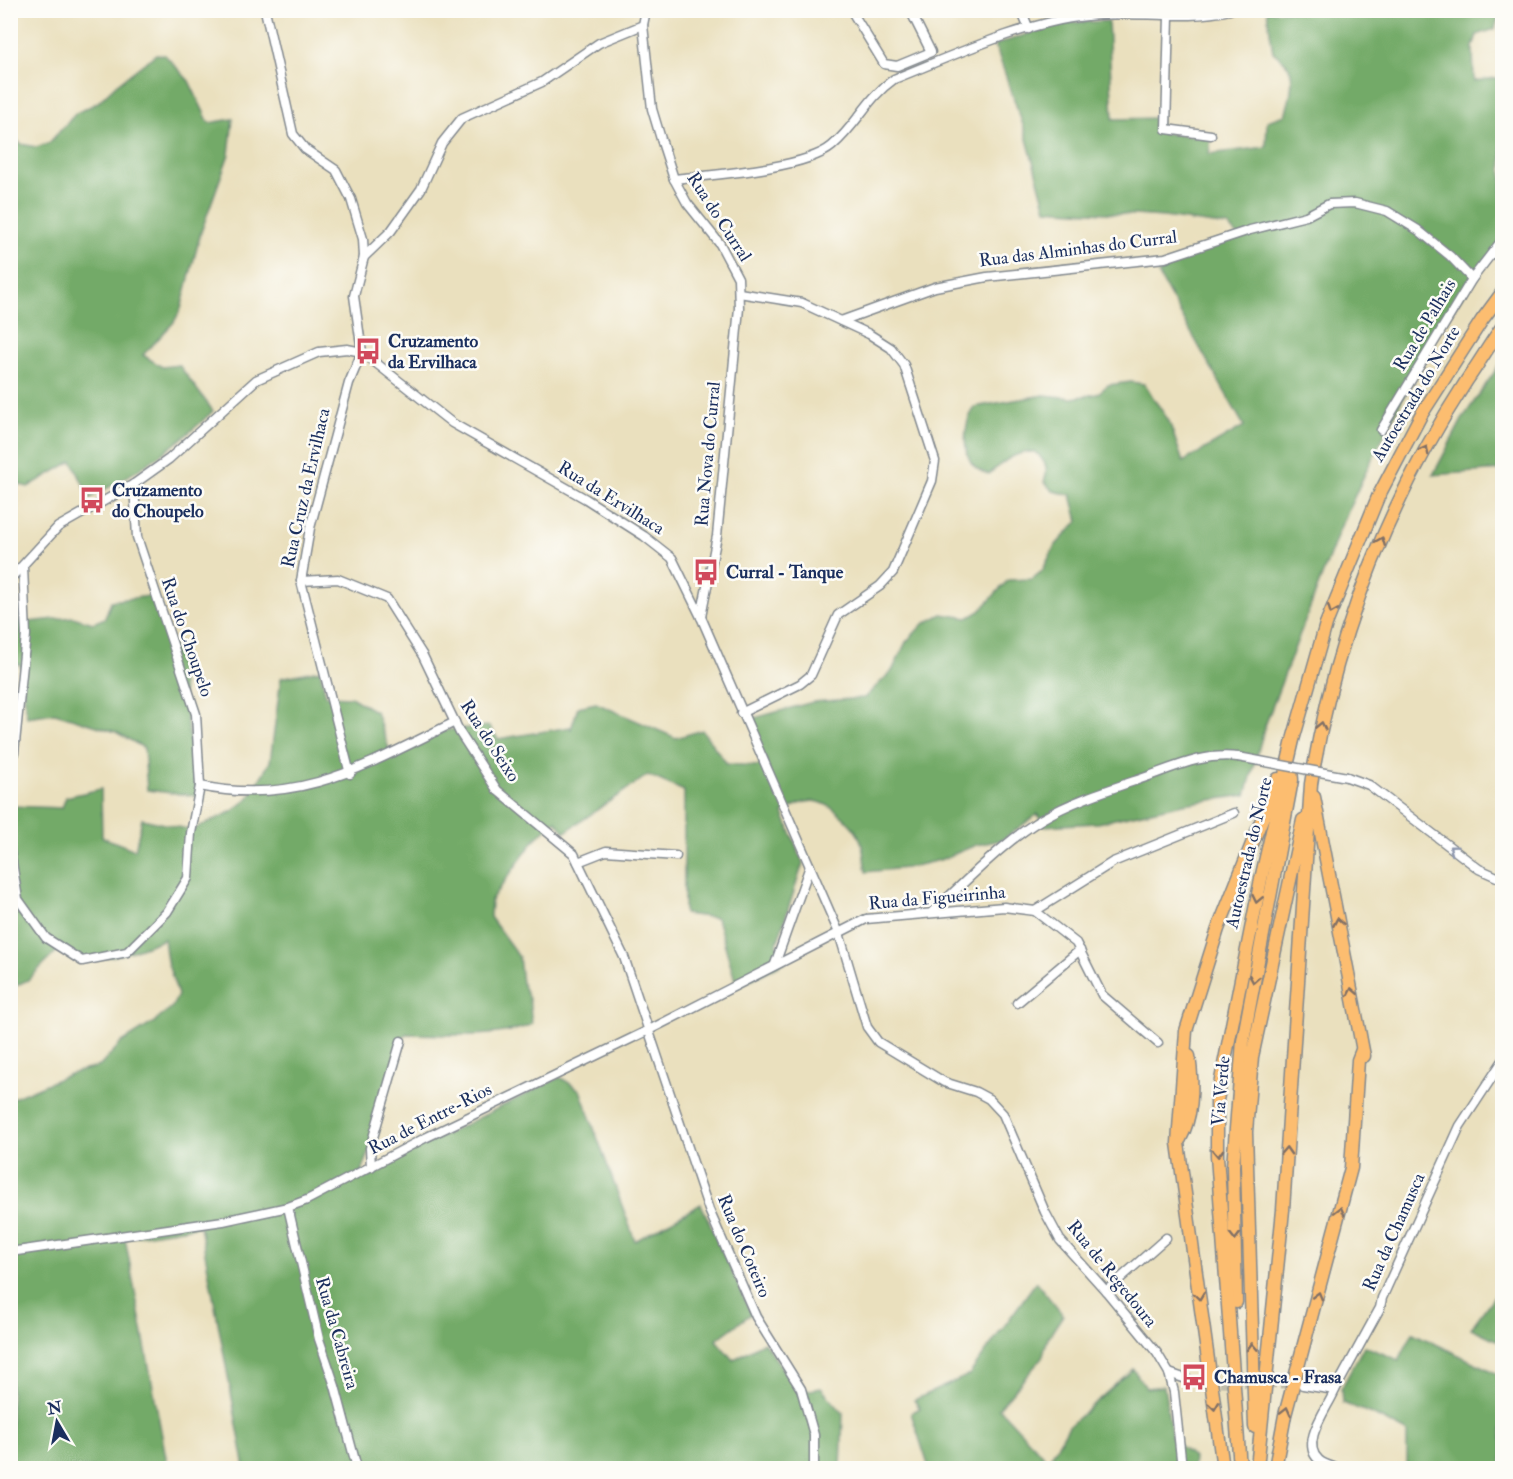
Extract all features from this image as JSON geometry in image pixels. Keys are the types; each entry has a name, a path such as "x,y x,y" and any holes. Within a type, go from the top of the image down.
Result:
{"highway":[{"name":"Autoestrada do Norte","path":"1240,1468 1217,1156 1217,1100 1258,890 1293,740 1326,624 1378,497 1421,415 1482,320 1503,293"},
{"name":"Autoestrada do Norte","path":"1257,1468 1283,1200 1311,784 1320,729 1348,624 1398,502 1439,424 1503,327"},
{"path":"1223,1468 1178,1143 1188,1124 1192,1073 1186,1031 1218,929 1293,740"},
{"name":"Via Verde","path":"1239,1434 1233,1166 1243,1041 1292,780 1289,756"},
{"path":"1275,1468 1285,1415 1351,1168 1359,1159 1365,1061 1324,840 1311,784"},
{"name":"Via Verde","path":"1257,1468 1246,1132 1252,1057 1311,784"}],"street":[{"path":"10,579 58,527 134,484 169,459 256,380 319,352 346,349 362,352 354,296 364,257 363,239 343,181 332,166 299,145 293,134 265,10"},
{"name":"Rua do Curral","path":"646,10 644,26 651,109 674,179 687,203 720,244 738,278 739,292 802,303 869,334 891,348 904,365 935,461 935,470 913,530 893,572 880,586 838,615 811,675 800,684 741,713"},
{"path":"851,10 884,64 897,66 931,52 910,10"},
{"path":"1022,10 1029,29"},
{"path":"674,179 798,161 830,148 856,122 876,92 894,79 1029,29 1087,15 1204,16 1230,10"},
{"path":"1169,16 1166,129 1211,135"},
{"path":"364,257 391,231 421,189 442,142 462,118 542,82 599,43 644,26"},
{"name":"Rua das Alminhas do Curral","path":"841,321 935,287 987,277 1165,258 1250,230 1306,216 1329,204 1355,203 1387,212 1418,230 1450,256 1472,279"},
{"name":"Rua de Palhais","path":"1382,430 1472,279 1503,240"},
{"name":"Rua Nova do Curral","path":"701,617 717,536 739,292"},
{"name":"Rua Cruz da Ervilhaca","path":"350,774 302,581 310,528 349,383 362,352"},
{"name":"Rua da Ervilhaca","path":"362,352 452,423 586,499 660,547 681,573 838,933"},
{"name":"Rua do Choupelo","path":"10,850 18,899 46,938 82,961 127,952 167,912 188,878 191,833 200,786 196,714 137,537 134,484"},
{"path":"10,792 26,635 23,567"},
{"name":"Rua do Seixo","path":"302,581 338,579 387,599 423,656 454,722 497,790 574,854 624,957 649,1030"},
{"path":"200,786 232,793 291,790 350,774 454,722"},
{"path":"933,912 998,853 1042,819 1125,784 1197,758 1218,755 1347,777 1370,785 1479,869 1497,877 1503,876"},
{"path":"1158,1043 1102,995 1080,950 1071,938 1035,911 1113,862 1234,813"},
{"path":"578,862 606,852 676,856"},
{"path":"775,964 810,866"},
{"name":"Rua da Figueirinha","path":"838,933 866,919 1004,907 1035,911"},
{"name":"Rua de Entre-Rios","path":"10,1252 223,1221 288,1207 649,1030 838,933"},
{"name":"Rua de Regedoura","path":"838,933 872,1036 944,1082 976,1092 996,1107 1008,1125 1056,1234 1106,1291 1156,1353 1169,1373 1174,1392 1182,1468"},
{"path":"1017,1003 1080,950"},
{"name":"Rua do Coteiro","path":"649,1030 709,1210 756,1317 801,1389 814,1435 814,1468"},
{"path":"372,1167 370,1148 401,1041"},
{"name":"Rua da Chamusca","path":"1336,1468 1318,1460 1313,1451 1312,1437 1380,1308 1382,1298 1461,1126 1503,1062"},
{"name":"Rua da Cabreira","path":"288,1207 319,1339 335,1386 357,1468"},
{"path":"1106,1291 1166,1238"},
{"path":"1169,1373 1192,1381 1203,1382"},
{"path":"1174,1392 1192,1381"},
{"path":"1303,1385 1335,1390"}],"green space":[{"path":"1267,11 1500,11 1495,29 1477,35 1473,47 1474,81 1502,77 1502,240 1436,333 1368,467 1341,526 1265,726 1246,795 1183,804 1097,823 1044,826 1038,814 1002,840 976,845 940,860 906,868 866,872 861,843 850,824 831,807 824,804 816,801 801,803 783,813 803,863 777,944 785,962 737,987 717,918 684,914 684,791 648,775 565,832 556,821 536,838 491,900 490,917 519,957 522,983 529,999 532,1024 518,1029 487,1034 405,1034 386,1086 377,1133 362,1171 369,1173 560,1077 580,1090 635,1241 701,1204 751,1314 716,1340 733,1360 764,1342 799,1392 821,1388 843,1413 841,1468 245,1468 200,1226 125,1238 168,1468 11,1468 11,1099 70,1074 100,1066 122,1042 156,1021 172,1007 178,995 167,961 164,939 139,949 96,959 69,956 58,950 28,980 11,988 11,806 62,808 66,797 101,789 102,837 135,850 142,819 192,830 231,812 248,799 270,762 281,678 320,670 326,696 351,697 376,712 391,754 447,730 489,726 498,739 570,727 571,729 578,707 596,703 676,738 702,730 727,764 757,766 767,761 758,745 754,718 813,702 864,698 892,671 906,642 923,624 942,614 968,618 980,611 1008,580 1032,579 1042,571 1055,546 1078,521 1071,495 1053,491 1044,482 1046,466 1036,452 1016,455 989,474 979,470 973,464 968,456 965,436 974,407 1044,395 1072,398 1097,394 1108,385 1131,382 1144,384 1169,421 1183,462 1244,426 1158,274 1182,259 1238,236 1228,226 1164,217 1046,209 1024,128 995,45 1060,23 1108,21 1113,119 1160,118 1163,133 1211,138 1209,154 1266,147 1267,121 1285,115 1292,83 1288,66 1273,52"},
{"path":"156,54 165,55 189,81 209,123 233,119 229,154 201,232 181,309 174,322 143,355 162,367 179,365 213,411 184,437 154,459 90,498 72,461 28,487 17,484 11,489 11,135 21,144 36,147 49,143 76,113 97,103"},
{"path":"1502,361 1502,470 1433,475 1463,418"},
{"path":"11,592 16,598 20,623 73,617 93,623 105,618 111,601 149,596 178,655 197,796 147,790 144,748 116,732 55,713 27,717 20,664 11,665"},
{"path":"1036,1282 1063,1315 1048,1338 1042,1358 999,1408 1048,1461 1069,1426 1133,1369 1146,1388 1164,1386 1172,1439 1194,1458 1193,1468 929,1468 911,1413 920,1408 914,1400 969,1375"},
{"path":"1500,1288 1502,1289 1502,1343 1471,1328"},
{"path":"1413,1333 1502,1376 1502,1468 1407,1468 1407,1432 1370,1413 1342,1403 1341,1389 1364,1346 1399,1360"}],"waterway":[{"path":"1162,1468 1166,1464"}],"tunnel":[{"path":"1208,1382 1297,1385"}],"place":[{"name":"Cruzamento da Ervilhaca","path":"368,351"},
{"name":"Cruzamento do Choupelo","path":"92,500"},
{"name":"Curral - Tanque","path":"706,572"},
{"name":"Chamusca - Frasa","path":"1194,1377"}]}
